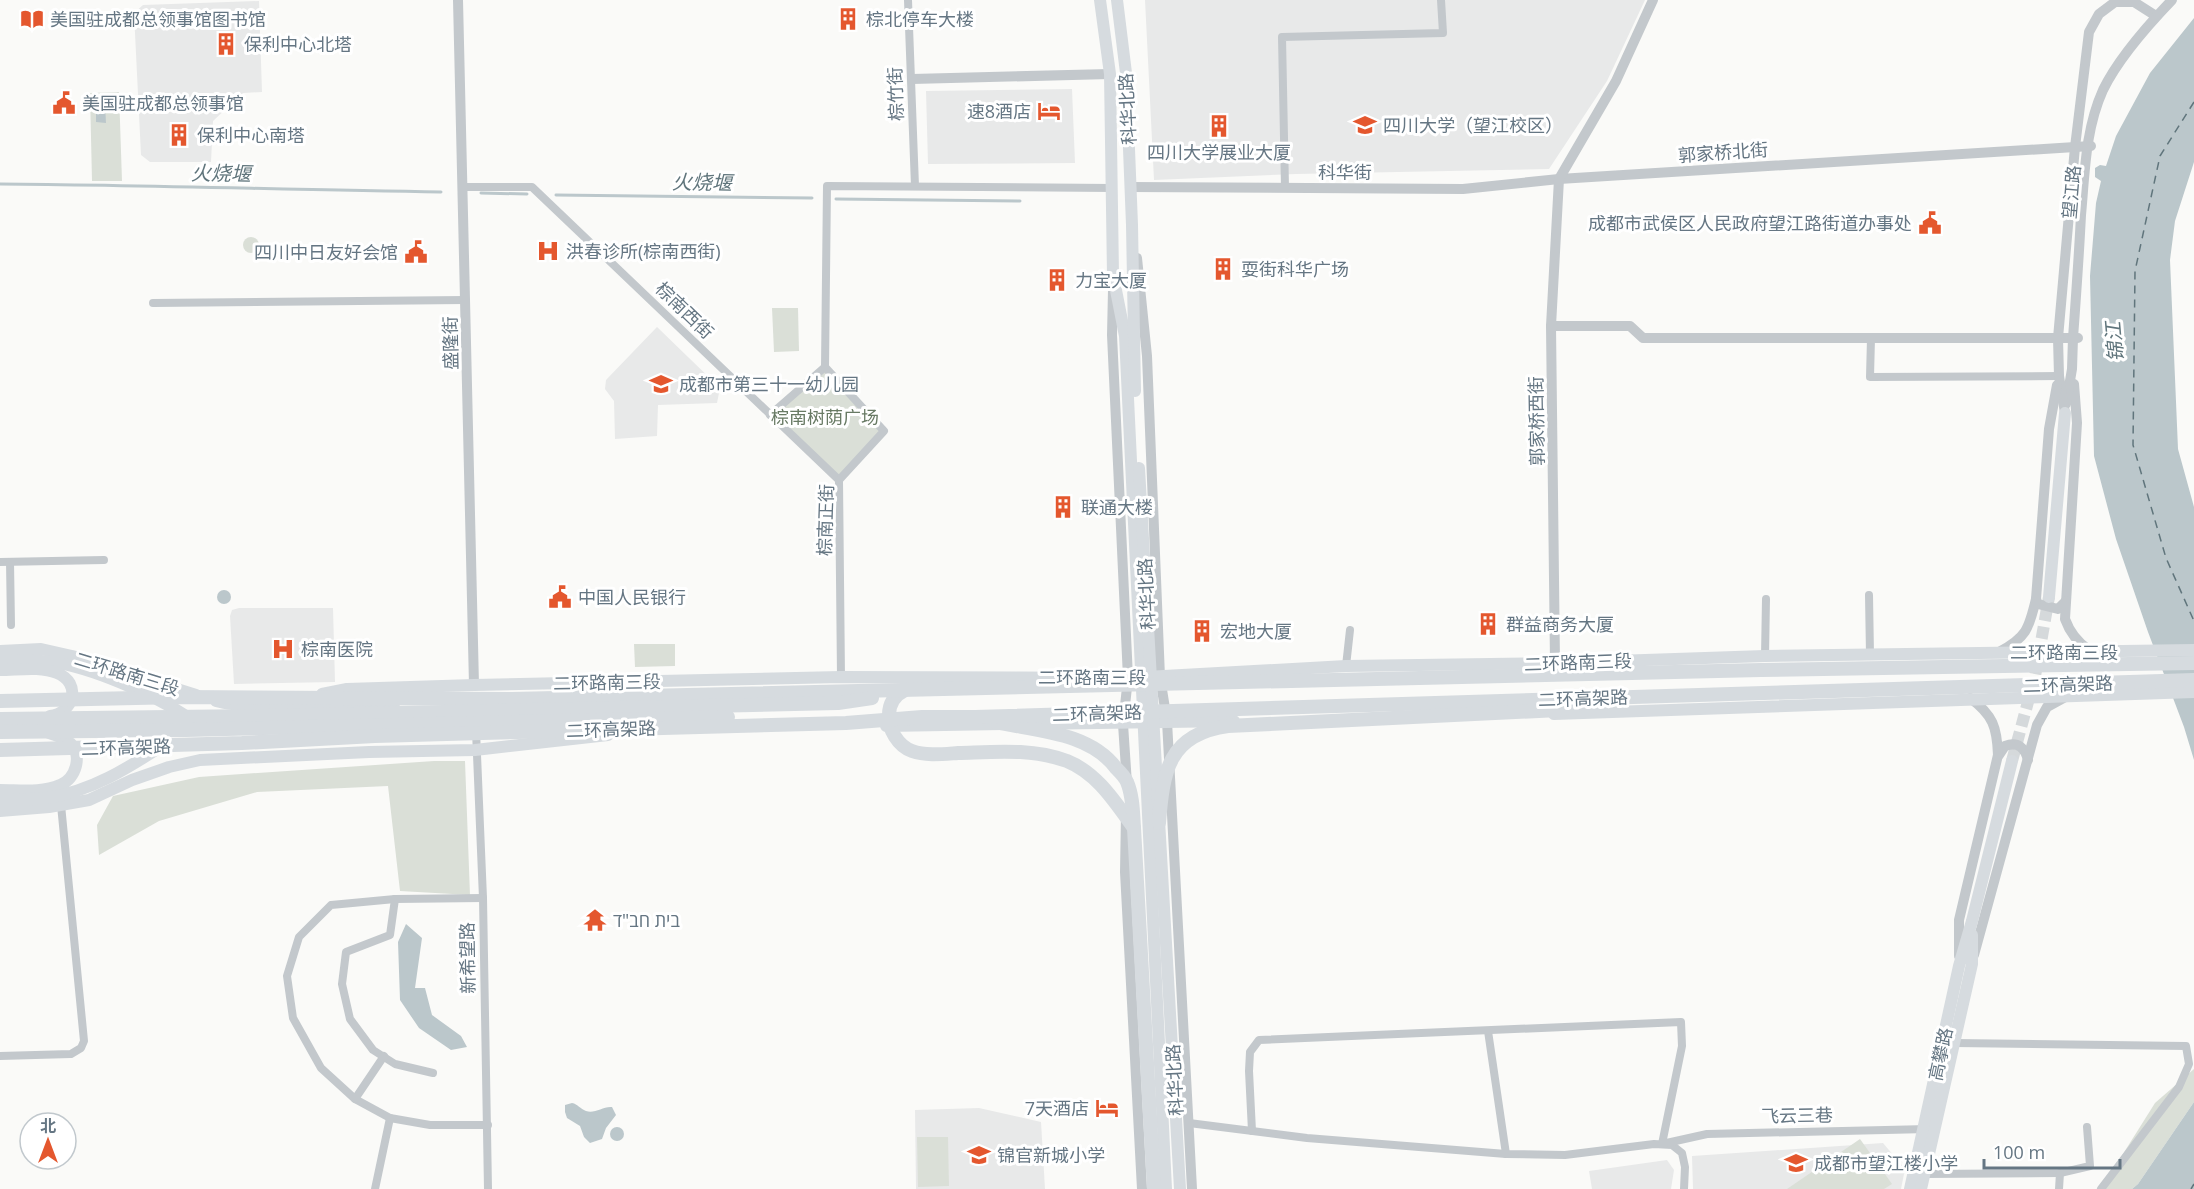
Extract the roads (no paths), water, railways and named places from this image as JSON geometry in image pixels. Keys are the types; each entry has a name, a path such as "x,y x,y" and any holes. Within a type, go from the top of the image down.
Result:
{"highway":[{"name":"二环高架路","path":"0,701 180,697 512,699 2194,663"},
{"path":"1134,828 1096,780 1067,761 1028,752 930,754 913,752 905,748 894,736 888,720 896,694 917,683 934,681 975,683 1204,676 1377,679"},
{"name":"二环高架路","path":"0,750 242,743 375,736 835,723 922,717 2194,680"},
{"path":"354,720 838,703 934,690"},
{"path":"1159,823 1162,784 1167,768 1178,751 1190,739 1209,729 1228,726 1559,710 1601,697"},
{"path":"0,719 186,716 267,710 293,721"},
{"path":"0,732 186,730 293,721 354,720 835,714 922,717"},
{"path":"975,717 1074,739 1095,747 1108,757 1127,781 1132,800 1134,828 1154,1189"}],"main road":[{"name":"科华北路","path":"1100,0 1110,74 1113,275 1125,336 1159,823 1167,1071 1166,1189"},
{"name":"科华北路","path":"1117,0 1126,73 1132,225 1132,422"},
{"name":"望江路","path":"2049,597 2065,412"},
{"path":"1132,422 1167,1071"},
{"name":"二环路南三段","path":"0,651 41,649 72,656 231,704 267,710 347,689 841,677 1128,678 1346,666 1555,663 1765,656 2194,650"},
{"path":"0,661 49,661 78,668 148,696 186,716"},
{"path":"0,670 51,671 69,682 72,693 70,705 66,710 57,715 31,719"},
{"path":"267,710 435,706 474,686"},
{"path":"293,721 354,731 476,727 654,730 973,724 1123,724 1167,721 1390,720 2194,692"},
{"path":"293,721 324,707"},
{"path":"293,721 369,752"},
{"path":"0,810 85,788 120,773 186,730"},
{"path":"0,790 39,790 89,800 132,780 169,767 200,760 369,752 476,750 654,730"},
{"path":"45,731 70,743 76,751 74,772 61,795"},
{"name":"高攀路","path":"1921,1189 1925,1174 1929,1129 1959,966 2012,761"},
{"path":"0,799 61,795"},
{"name":"高攀路","path":"1910,1189 1955,1043 1972,964 1972,921"},
{"name":"科华北路","path":"1167,1071 1180,1189"}],"street":[{"name":"盛隆街","path":"458,0 474,686"},
{"name":"棕竹街","path":"908,0 915,186"},
{"path":"1286,188 1282,37 1443,33 1442,0"},
{"path":"1559,179 1617,81 1653,0"},
{"name":"望江路","path":"2065,412 2075,338 2089,146 2094,112 2116,68 2156,16 2172,0"},
{"path":"2133,1 2156,16"},
{"name":"望江路","path":"2065,412 2059,376 2058,338 2075,147 2089,32 2099,14 2115,2 2133,1"},
{"path":"912,79 1110,74"},
{"name":"郭家桥北街","path":"1559,179 2089,146"},
{"name":"科华街","path":"1130,187 1463,189 1559,179"},
{"name":"郭家桥西街","path":"1555,663 1551,326 1559,179"},
{"path":"770,414 825,367 826,186 1113,188"},
{"name":"棕南西街","path":"463,187 532,187 839,480"},
{"path":"1132,225 1143,299 1147,356 1160,677 1167,721 1192,1189"},
{"path":"1113,275 1112,335 1128,678 1123,724 1128,777 1125,872 1142,1189"},
{"path":"153,303 465,300"},
{"path":"1551,326 1630,326 1643,338 2075,338"},
{"path":"1871,338 1870,377 2059,376 2049,429 2036,599 2032,617 2025,632 2017,642 1999,652"},
{"name":"棕南正街","path":"825,367 884,431 839,480 841,677"},
{"path":"2072,369 2077,423 2065,619 2069,630 2079,643 2089,650"},
{"path":"0,562 104,561"},
{"path":"10,562 10,625"},
{"path":"1869,595 1870,655"},
{"path":"1765,656 1766,599"},
{"path":"2036,599 2038,604 2051,609 2058,609 2066,602"},
{"path":"1346,666 1350,630"},
{"path":"1972,964 2041,717 2047,707 2067,696"},
{"path":"1970,698 1992,719 1998,737 1998,755"},
{"name":"新希望路","path":"476,727 483,898 488,1189"},
{"path":"1959,966 1959,920 1998,755 2005,746 2016,745 2026,751 2028,761"},
{"path":"0,1056 71,1054 81,1048 84,1041 61,795"},
{"path":"483,898 395,899 331,905 298,937 287,976 293,1018 321,1068 355,1099 390,1118 430,1125 488,1125"},
{"path":"395,899 390,935 346,952 342,984 350,1019 373,1050 395,1064 433,1073"},
{"path":"1252,1131 1248,1071 1250,1052 1259,1040 1681,1022 1683,1046 1662,1144 1671,1145 1682,1153 1686,1167 1684,1189"},
{"path":"1488,1030 1506,1154"},
{"path":"1955,1043 2186,1046 2189,1064 2179,1087 2101,1189"},
{"path":"355,1099 384,1056"},
{"path":"375,1189 390,1118"},
{"name":"飞云三巷","path":"1189,1123 1307,1138 1506,1154 1565,1155 1662,1144 1707,1134 1929,1129"},
{"path":"1925,1174 2060,1173 2090,1166 2087,1127"},
{"path":"2059,1189 2060,1173"}],"water":[{"name":"锦江","path":"2194,18 2194,162 2175,221 2170,260 2178,449 2194,507 2194,760 2116,539 2094,456 2090,276 2096,203 2101,181 2095,177 2095,168 2100,165 2106,166 2116,136 2150,73"},
{"path":"96,105 105,105 106,123 96,122"},
{"path":"224,590 229,592 231,597 229,602 224,604 219,602 217,597 219,592"},
{"path":"406,924 422,938 415,988 425,988 432,1015 461,1036 467,1047 451,1050 419,1028 400,1000 398,942"},
{"path":"2194,1102 2194,1189 2132,1189 2138,1184"},
{"path":"572,1103 589,1112 612,1107 616,1115 606,1128 602,1139 590,1143 584,1137 580,1126 567,1118 565,1105"},
{"path":"617,1127 622,1129 624,1134 622,1139 617,1141 612,1139 610,1134 612,1129"}],"waterway":[{"name":"火烧堰","path":"0,184 441,192"},
{"name":"火烧堰","path":"481,193 527,194"},
{"name":"火烧堰","path":"556,195 812,198"},
{"name":"火烧堰","path":"836,199 1020,201"}],"tunnel":[{"path":"2012,761 2035,676 2049,597"}],"place":[{"name":"美国驻成都总领事馆图书馆","path":"32,19"},
{"name":"棕北停车大楼","path":"848,19"},
{"name":"保利中心北塔","path":"226,44"},
{"name":"美国驻成都总领事馆","path":"64,103"},
{"name":"速8酒店","path":"1049,111"},
{"name":"四川大学（望江校区）","path":"1365,125"},
{"name":"四川大学展业大厦","path":"1219,126"},
{"name":"保利中心南塔","path":"179,135"},
{"name":"成都市武侯区人民政府望江路街道办事处","path":"1930,223"},
{"name":"洪春诊所(棕南西街)","path":"548,251"},
{"name":"四川中日友好会馆","path":"416,252"},
{"name":"耍街科华广场","path":"1223,269"},
{"name":"力宝大厦","path":"1057,280"},
{"name":"成都市第三十一幼儿园","path":"661,384"},
{"name":"联通大楼","path":"1063,507"},
{"name":"中国人民银行","path":"560,597"},
{"name":"群益商务大厦","path":"1488,624"},
{"name":"宏地大厦","path":"1202,631"},
{"name":"棕南医院","path":"283,649"},
{"name":"בית חב\"ד","path":"595,920"},
{"name":"7天酒店","path":"1107,1108"},
{"name":"锦官新城小学","path":"979,1155"},
{"name":"成都市望江楼小学","path":"1796,1163"}],"park label":[{"name":"棕南树荫广场","path":"825,417"}]}
